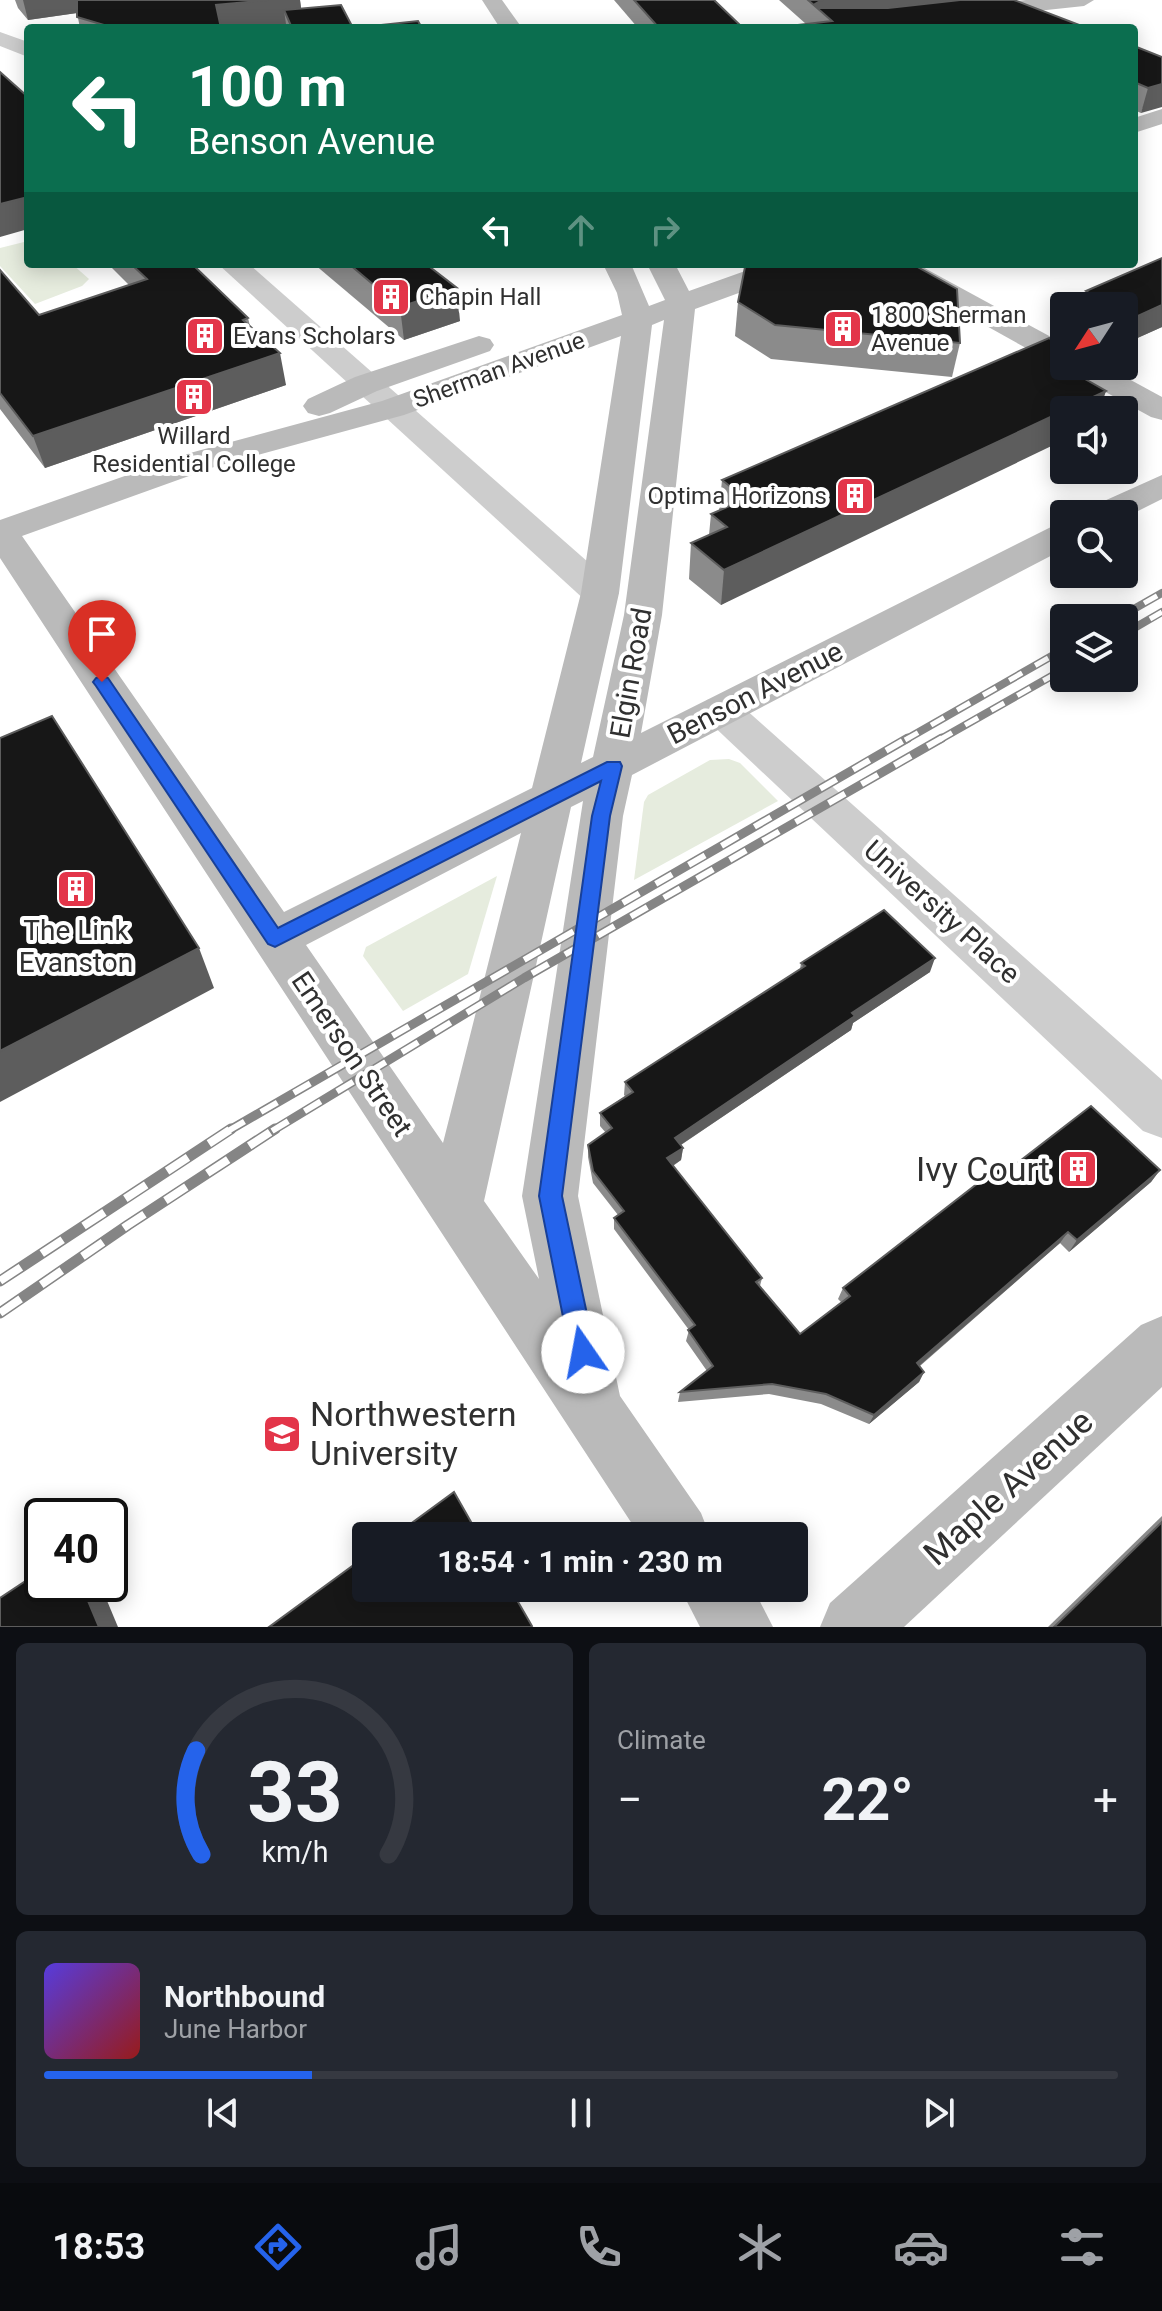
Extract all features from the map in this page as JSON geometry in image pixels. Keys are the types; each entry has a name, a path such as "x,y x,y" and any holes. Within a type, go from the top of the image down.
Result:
{"street":[{"path":"492,0 508,24"},
{"path":"951,14 1076,6"},
{"path":"0,38 24,48"},
{"path":"1138,125 1162,116"},
{"path":"236,268 600,593"},
{"path":"619,268 634,306"},
{"name":"Sherman Avenue","path":"671,282 765,268"},
{"path":"903,268 1050,348"},
{"name":"Sherman Avenue","path":"0,532 202,460 393,408 634,306 671,282 699,269"},
{"name":"Elgin Road","path":"596,1415 550,1196 601,816 643,615 671,282"},
{"name":"Sherman Avenue","path":"544,322 634,306"},
{"name":"Elgin Road","path":"455,1207 600,593 634,306"},
{"name":"Sherman Avenue","path":"202,460 366,384 500,338"},
{"path":"1107,380 1162,410"},
{"path":"1133,500 1162,485"},
{"name":"Emerson Street","path":"0,532 669,1522"},
{"name":"Benson Avenue","path":"275,939 1050,542"},
{"name":"University Place","path":"721,710 1162,1114"},
{"name":"Maple Avenue","path":"854,1627 1162,1346"},
{"path":"722,1602 739,1627"}],"shaded area":[{"path":"24,242 24,268 77,268 89,279 82,286 35,304 0,266 0,248"},
{"path":"729,759 740,763 778,801 634,880 644,802 648,795 710,760"},
{"path":"497,876 468,974 403,1011 363,956 366,947"}],"building":[{"path":"77,0 268,0 216,5 220,24 101,24 77,17"},
{"path":"634,0 714,0 739,24 655,24"},
{"path":"808,0 822,0 815,4 818,8 888,8 960,0 1014,0 1077,24 806,24 832,21"},
{"path":"341,5 351,24 290,24 284,10"},
{"path":"418,21 420,24 390,24"},
{"path":"1138,48 1162,57 1162,84 1148,88 1138,84"},
{"path":"0,72 24,93 24,198 0,204"},
{"path":"1162,258 1162,305 1138,316 1138,292 1086,291"},
{"path":"135,268 196,268 248,318 243,320 280,353 33,436 0,393 0,270 39,315 147,279"},
{"path":"354,268 431,268 457,288 400,307"},
{"path":"745,268 919,268 957,289 960,343 775,325 738,302"},
{"name":"Optima Horizons","path":"1049,338 1050,380 1087,380 1106,391 1095,396 1050,396 1050,417 724,570 691,543 727,527 711,514 746,499 722,480"},
{"name":"The Link Evanston","path":"52,716 199,948 0,1051 0,738"},
{"name":"Ivy Court","path":"884,910 935,958 675,1138 683,1148 667,1158 762,1278 756,1282 800,1334 850,1296 843,1288 1000,1166 1007,1171 1091,1106 1160,1170 1077,1240 1068,1232 917,1363 924,1372 874,1415 826,1394 772,1384 680,1392 713,1366 688,1330 695,1325 614,1218 624,1211 593,1171 588,1145 612,1128 600,1113 633,1092 625,1082 805,966 801,963"},
{"path":"454,1492 471,1522 413,1522"},
{"path":"1162,1522 1162,1627 1054,1627"},
{"path":"352,1566 352,1602 518,1602 532,1626 531,1627 269,1627"},
{"path":"24,1582 24,1602 89,1602 99,1627 0,1627 0,1598"}],"railway":[{"path":"1138,607 1162,593"},
{"path":"1138,626 1162,612"},
{"path":"905,740 1050,657"},
{"path":"939,740 1050,677"},
{"path":"228,1131 908,738"},
{"path":"272,1131 524,978 942,738"},
{"path":"0,1281 231,1129"},
{"path":"0,1313 275,1129"}],"place":[{"name":"Chapin Hall","path":"391,297"},
{"name":"1800 Sherman Avenue","path":"843,329"},
{"name":"Evans Scholars","path":"205,336"},
{"name":"Willard Residential College","path":"194,397"},
{"name":"Optima Horizons","path":"855,496"},
{"name":"The Link Evanston","path":"76,889"},
{"name":"Ivy Court","path":"1078,1169"},
{"name":"Northwestern University","path":"282,1434"}],"route":[{"path":"102,682 275,939 613,766 601,816 550,1196 583,1352"}]}
